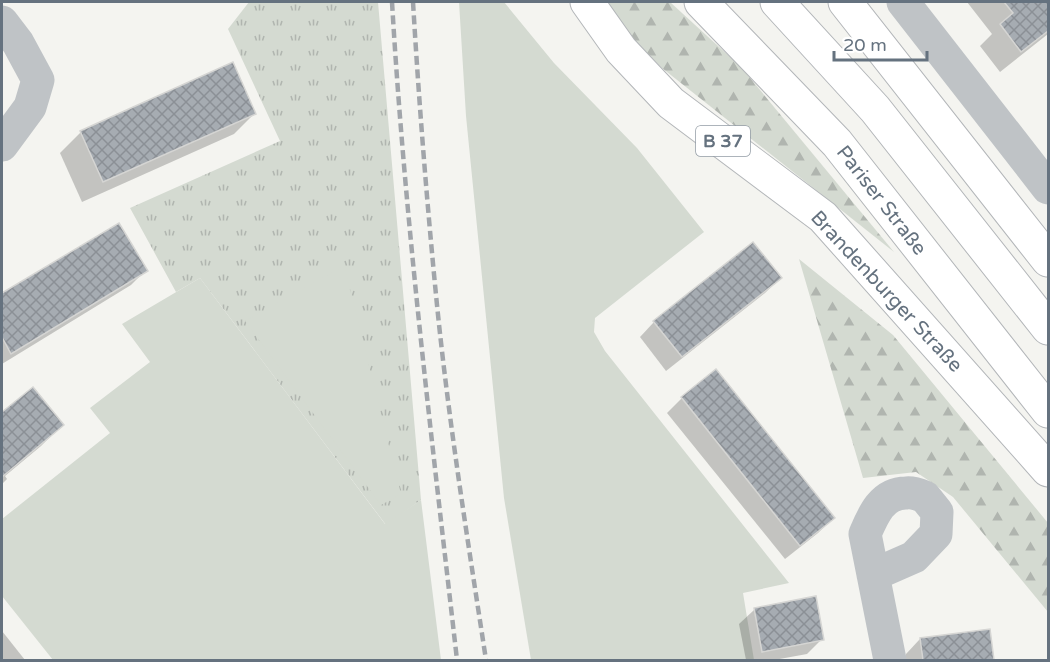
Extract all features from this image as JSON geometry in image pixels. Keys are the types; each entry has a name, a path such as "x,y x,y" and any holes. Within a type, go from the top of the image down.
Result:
{"main road":[{"name":"Brandenburger Straße","path":"587,2 621,50 671,103 823,217 1048,470"},
{"name":"Pariser Straße","path":"701,2 837,142 1048,411"},
{"path":"777,2 875,109 1048,328"},
{"path":"845,2 1048,260"}],"street":[{"path":"903,2 1048,188"},
{"path":"2,22 18,43 38,80 30,107 2,145"},
{"path":"873,575 890,660"}],"green space":[{"path":"249,2 378,2 421,500 386,525 200,278 176,292 130,208 280,141 228,29"},
{"path":"459,2 504,2 554,63 637,148 704,232 595,318 594,332 605,351 789,583 743,593 754,660 531,660 504,498 466,116"},
{"path":"605,2 670,2 741,67 894,252 662,68 615,20"},
{"path":"799,259 893,335 1048,523 1048,612 953,497 916,472 863,478"},
{"path":"344,266 401,494 381,505 245,321"},
{"path":"200,278 385,524 421,500 441,660 53,660 2,596 2,519 110,433 90,408 150,362 122,324"}],"building":[{"path":"1004,2 1048,2 1048,31 1021,52 1000,24 1013,13"},
{"path":"233,62 256,114 103,182 80,131"},
{"path":"119,223 148,271 11,354 2,337 2,293"},
{"path":"753,242 782,278 682,357 653,321"},
{"path":"716,369 835,518 800,546 681,397"},
{"path":"33,387 64,425 2,477 2,412"},
{"path":"816,596 824,640 762,652 754,608"},
{"path":"990,629 994,660 923,660 920,638"}],"railway":[{"path":"392,2 412,249 457,660"},
{"path":"413,2 433,267 442,350 459,483 486,660"}]}
